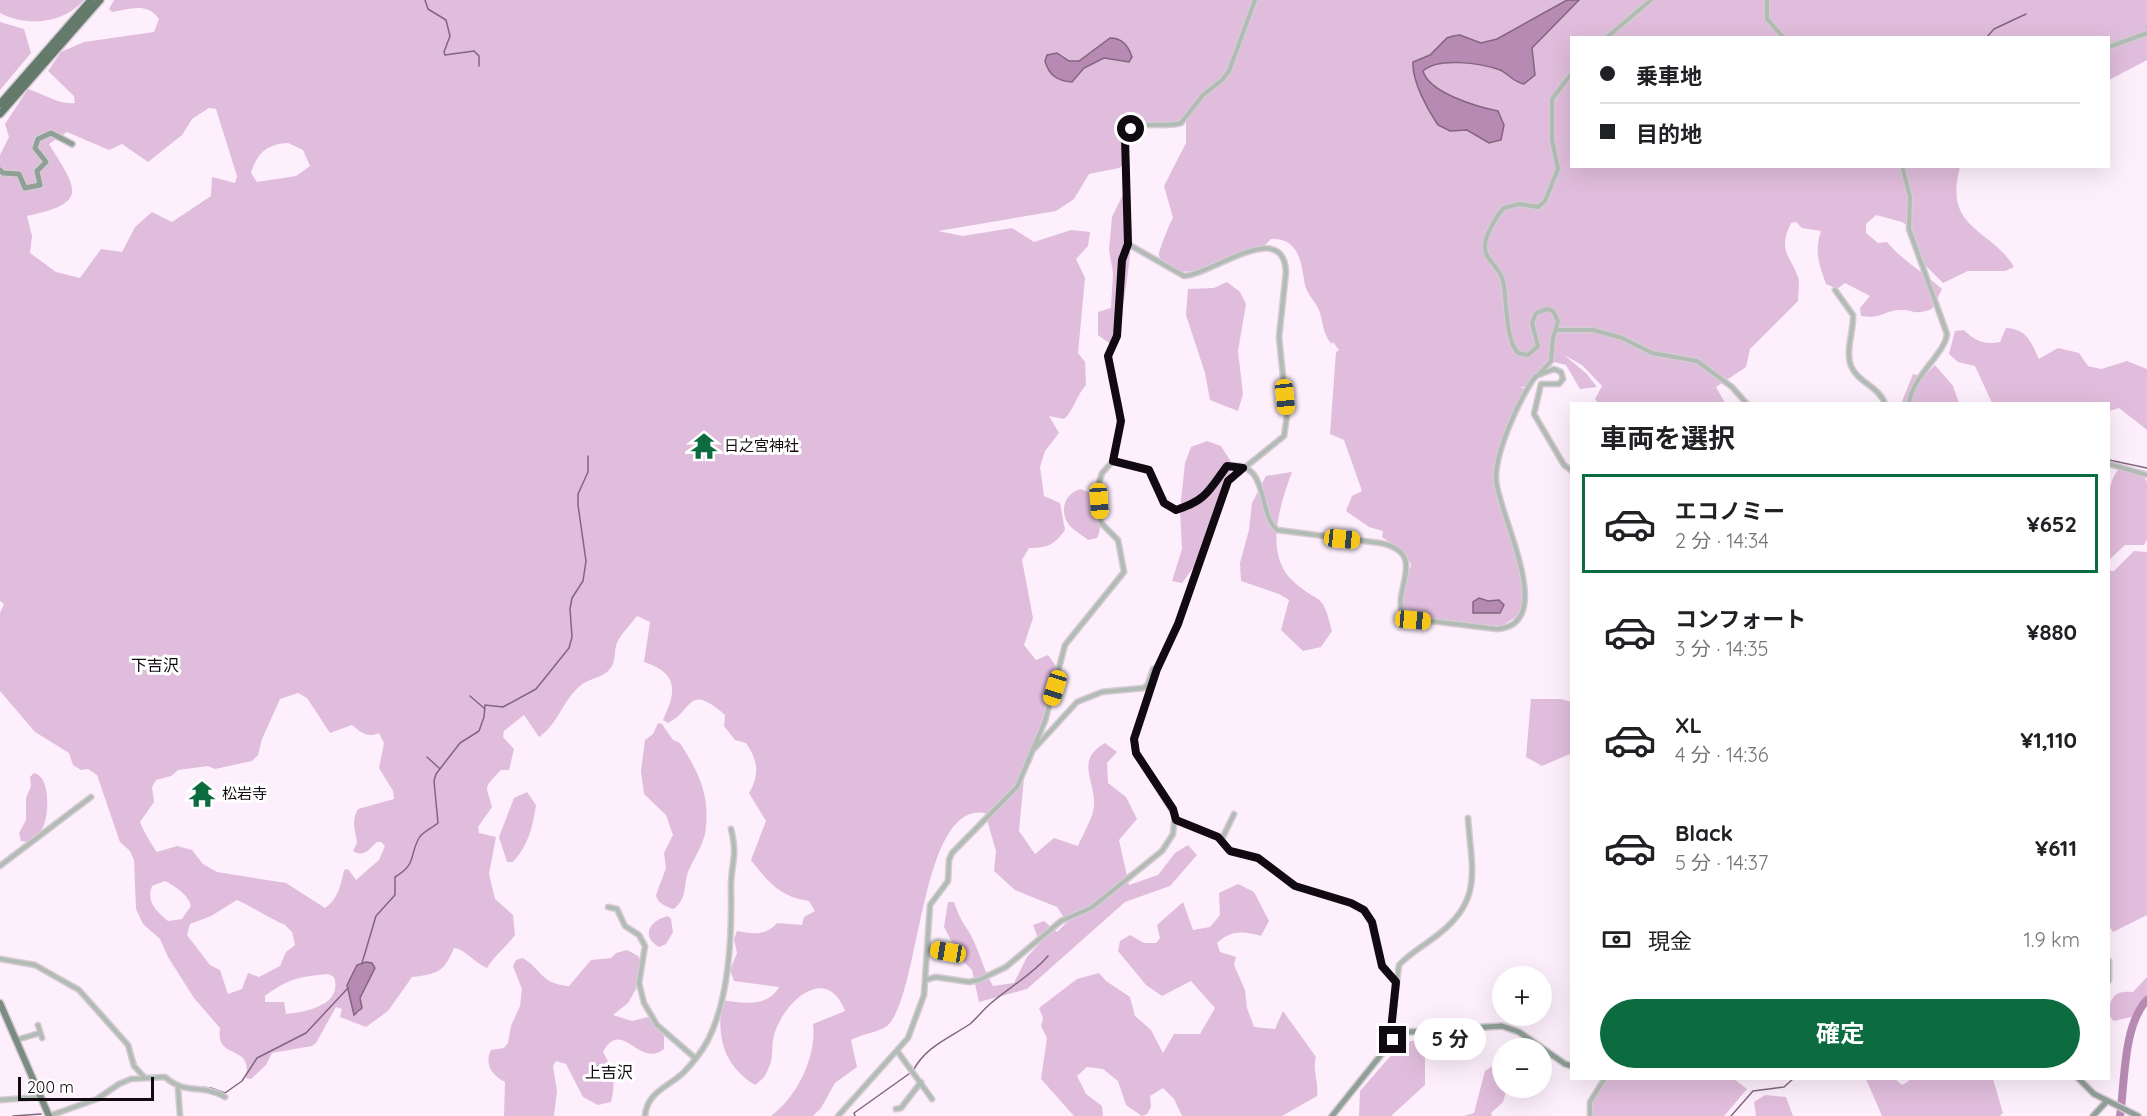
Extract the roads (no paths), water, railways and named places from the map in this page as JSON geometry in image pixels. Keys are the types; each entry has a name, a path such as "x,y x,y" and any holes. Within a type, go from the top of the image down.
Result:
{"highway":[{"path":"0,104 91,0"},
{"path":"0,114 100,0"}],"main road":[{"path":"0,1003 49,1116"}],"street":[{"path":"838,1116 898,1052 908,1038 921,1002 925,980 924,961 928,949 930,905 948,881 949,860 952,853 1012,795 1045,721 1065,645 1124,572 1118,540 1101,524 1098,486 1102,473 1113,461 1121,421 1108,356 1117,336 1122,260 1128,244 1126,135 1135,127 1175,125 1187,118 1203,95 1222,80 1229,71 1255,0"},
{"path":"1608,36 1652,0"},
{"path":"1767,0 1767,19 1782,36"},
{"path":"2110,47 2147,33"},
{"path":"1113,461 1149,470 1164,503 1176,510 1201,500 1213,488 1227,466 1243,468 1254,474 1265,501 1270,522 1277,530 1380,543 1396,549 1405,560 1407,569 1400,606 1406,618 1505,628 1520,616 1526,603 1517,552 1497,492 1496,470 1504,441 1536,376 1551,361 1553,338 1557,330 1556,315 1552,310 1541,310 1533,317 1532,323 1538,341 1536,350 1523,355 1514,349 1503,280 1488,258 1484,247 1485,240 1504,208 1519,204 1538,207 1545,201 1558,169 1552,140 1552,99 1570,76"},
{"path":"0,170 19,174 25,188 40,185 37,171 46,162 35,148 38,139 51,133 72,144"},
{"path":"1903,168 1910,197 1909,229 1947,334 1943,348 1932,358 1911,393 1909,402"},
{"path":"925,980 936,976 969,982 979,980 1006,967 1061,921 1091,908 1162,851 1171,839 1176,820 1173,809 1136,753 1133,744 1157,669 1178,624 1228,481 1278,443 1287,425 1279,337 1285,261 1280,254 1264,247 1191,276 1184,276 1128,244"},
{"path":"1834,290 1853,315 1851,366 1857,377 1876,390 1884,402"},
{"path":"1557,330 1593,330 1622,338 1652,353 1697,361 1732,387 1745,402"},
{"path":"1536,376 1554,369 1563,375 1558,384 1544,383 1539,387 1534,414 1564,465 1570,470"},
{"path":"2110,464 2147,475"},
{"path":"1031,752 1077,702 1102,692 1144,688 1148,684 1153,669 1157,669"},
{"path":"0,866 91,797"},
{"path":"1221,841 1234,814"},
{"path":"1393,1040 1391,1030 1399,964 1455,920 1466,907 1473,875 1468,818"},
{"path":"1176,820 1212,834 1230,851 1262,860 1295,886 1351,903 1364,910 1372,922 1382,966 1396,982"},
{"path":"645,1116 656,1092 682,1073 708,1041 716,1017 728,960 733,917 731,885 736,856 731,829"},
{"path":"608,907 617,909 626,926 639,935 643,941 645,954 640,991 650,1013 657,1025 695,1058"},
{"path":"928,949 948,952"},
{"path":"0,959 35,965 79,990 128,1045 134,1066 145,1078"},
{"path":"38,1025 42,1038"},
{"path":"1332,1116 1393,1040 1400,1035 1417,1031 1502,1026 1519,1032 1570,1065"},
{"path":"16,1040 40,1033"},
{"path":"898,1052 906,1060 910,1072 921,1082 932,1099"},
{"path":"49,1116 97,1099 119,1084 145,1078 165,1077 178,1088 210,1089 225,1097"},
{"path":"1590,1116 1590,1102 1604,1080"},
{"path":"2080,1080 2088,1090 2138,1116"},
{"path":"2088,1080 2088,1090"},
{"path":"896,1109 901,1108 921,1082"},
{"path":"178,1088 180,1116"},
{"path":"0,1100 42,1096"},
{"path":"2093,1116 2107,1101"}],"waterway":[{"path":"425,0 428,9 446,20 450,36 445,55 474,51 479,56 479,66"},
{"path":"1988,36 1994,29 2026,14"},
{"path":"362,963 376,916 395,895 395,877 410,864 420,836 438,823 434,781 436,774 460,743 479,731 485,705 503,707 536,689 569,648 572,637 570,609 572,598 583,581 586,561 578,494 588,472 588,456"},
{"path":"2110,460 2147,468"},
{"path":"470,696 485,709"},
{"path":"427,757 439,768"},
{"path":"855,1116 854,1113 913,1071 931,1049 970,1024 990,1004 1034,970 1048,956"},
{"path":"186,1086 211,1088 225,1093 242,1081 257,1058 306,1033 348,988"},
{"path":"2120,1116 2129,1039 2133,1024 2147,1000"},
{"path":"1731,1116 1753,1091 1784,1087 1792,1080"},
{"path":"13,1116 41,1114"}],"place":[{"name":"日之宮神社","path":"704,446"},
{"name":"松岩寺","path":"202,794"}],"district":[{"name":"下吉沢","path":"155,665"},
{"name":"上吉沢","path":"609,1072"}]}
